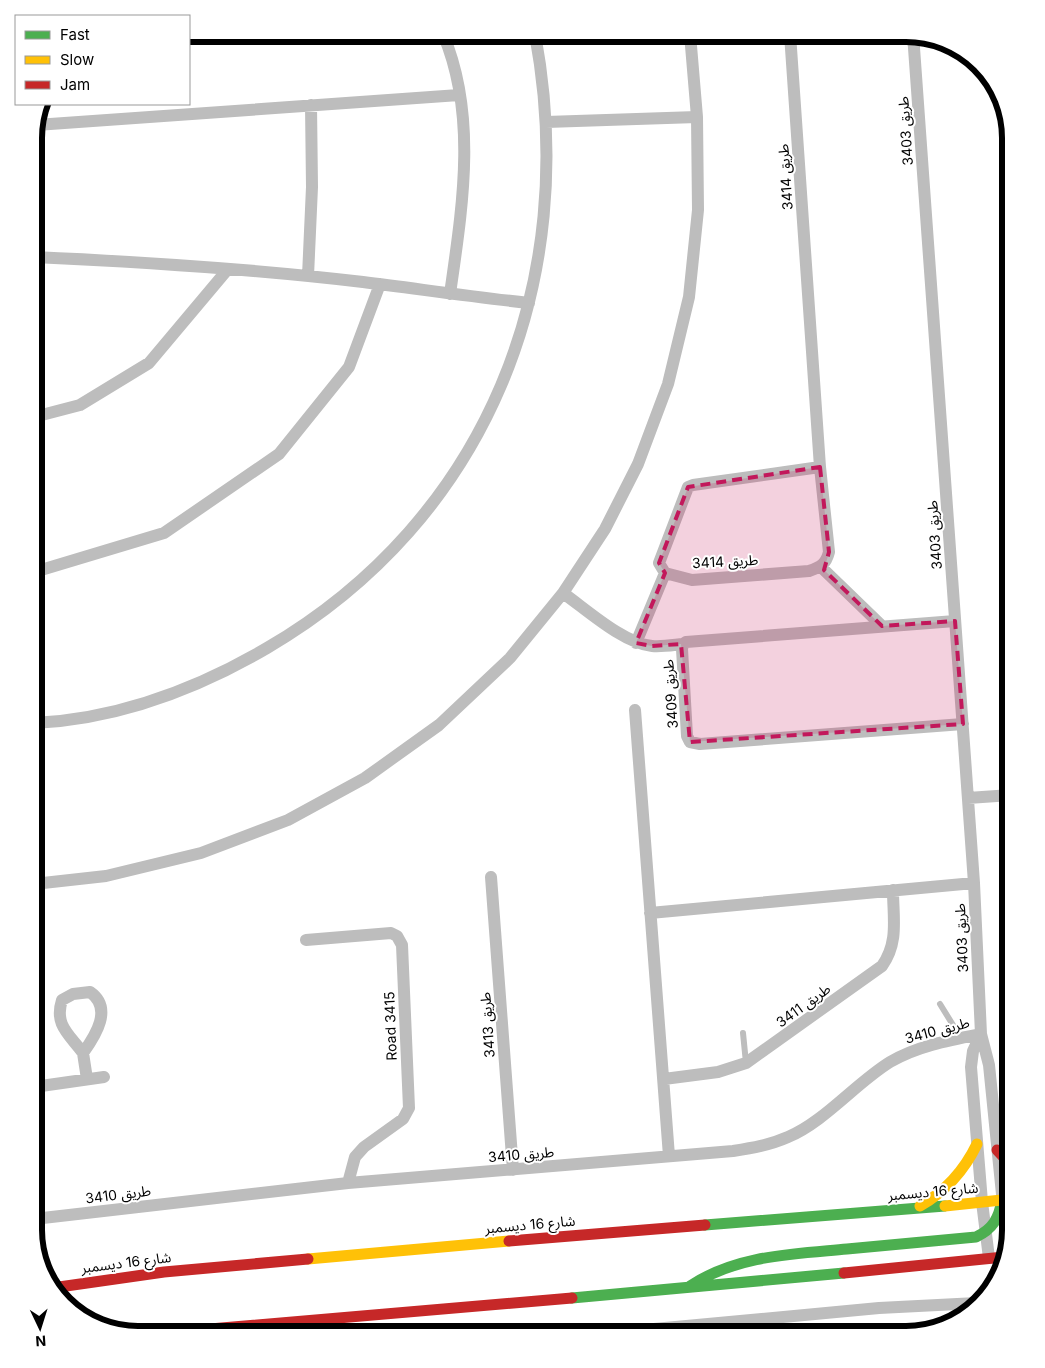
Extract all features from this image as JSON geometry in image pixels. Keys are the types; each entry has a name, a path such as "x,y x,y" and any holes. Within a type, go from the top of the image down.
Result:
{"main road":[{"path":"916,1209 929,1202 953,1182 967,1164 977,1144"},
{"path":"997,1150 1002,1155"},
{"name":"شارع 16 ديسمبر","path":"62,1287 164,1272 707,1224 916,1209 1002,1200"},
{"path":"688,1288 704,1276 724,1268 764,1258 976,1238 986,1233 995,1224 1002,1209"},
{"path":"245,1326 688,1288 998,1257"}],"street":[{"path":"446,42 452,59 459,95 463,128 465,178 450,294"},
{"path":"42,722 75,719 130,708 208,680 284,638 334,603 398,545 426,512 465,456 498,395 529,303 545,208 546,122 536,43"},
{"path":"42,883 106,876 201,853 288,820 365,778 439,725 510,658 563,593 605,528 638,464 668,384 689,297 698,210 697,117 691,43"},
{"name":"طريق 3414","path":"665,573 692,580 809,571 821,567 826,562 829,552 820,467 791,43"},
{"name":"طريق 3403","path":"914,43 974,883 981,1034 989,1065 997,1150 1002,1178"},
{"path":"43,124 459,95"},
{"path":"308,276 312,187 311,105"},
{"path":"546,122 697,117"},
{"path":"43,258 308,276 529,303"},
{"path":"43,416 80,405 148,363 228,269"},
{"path":"43,570 164,534 278,454 349,366 380,284"},
{"path":"636,643 665,573 659,563 688,487 820,467"},
{"path":"821,567 882,626"},
{"path":"563,593 623,636 636,643 652,646 682,644"},
{"name":"طريق 3409","path":"955,621 682,644 687,736 690,742 700,744 963,724"},
{"path":"635,710 669,1156"},
{"path":"968,798 1002,796"},
{"name":"طريق 3413","path":"491,877 513,1170"},
{"path":"650,913 974,883"},
{"name":"طريق 3411","path":"664,1079 718,1072 746,1063 882,966 889,956 893,945 892,890"},
{"name":"Road 3415","path":"306,940 391,933 398,936 402,945 409,1108 403,1119 364,1147 355,1157 348,1184"},
{"path":"83,1052 91,1042 101,1020 101,1007 98,998 90,992 73,994 62,1000 59,1008 61,1024 83,1052 87,1080"},
{"name":"طريق 3403","path":"981,1034 973,1051 971,1067 988,1258"},
{"name":"طريق 3410","path":"42,1218 348,1184 733,1151 764,1146 790,1137 808,1126 889,1062 908,1052 981,1034"},
{"path":"42,1086 104,1077"},
{"path":"686,1326 879,1308 968,1304"}],"lane":[{"path":"940,1004 961,1038"},
{"path":"744,1033 746,1063"}],"highlighted area":[{"path":"820,467 829,552 824,570 882,626 955,621 963,724 690,742 681,644 652,646 636,643 665,573 659,563 688,487"}],"traffic: fast":[{"path":"690,1286 727,1268 766,1258 976,1237 991,1227 999,1212 1002,1200"},
{"path":"705,1225 945,1206"},
{"path":"572,1298 844,1273"}],"traffic: slow":[{"path":"920,1206 938,1194 953,1180 977,1144"},
{"path":"945,1206 1002,1200"},
{"path":"308,1259 509,1241"}],"traffic: jam":[{"path":"997,1150 1002,1155"},
{"path":"509,1241 705,1225"},
{"path":"844,1273 998,1258"},
{"path":"62,1287 164,1272 308,1259"},
{"path":"245,1326 572,1298"}]}
